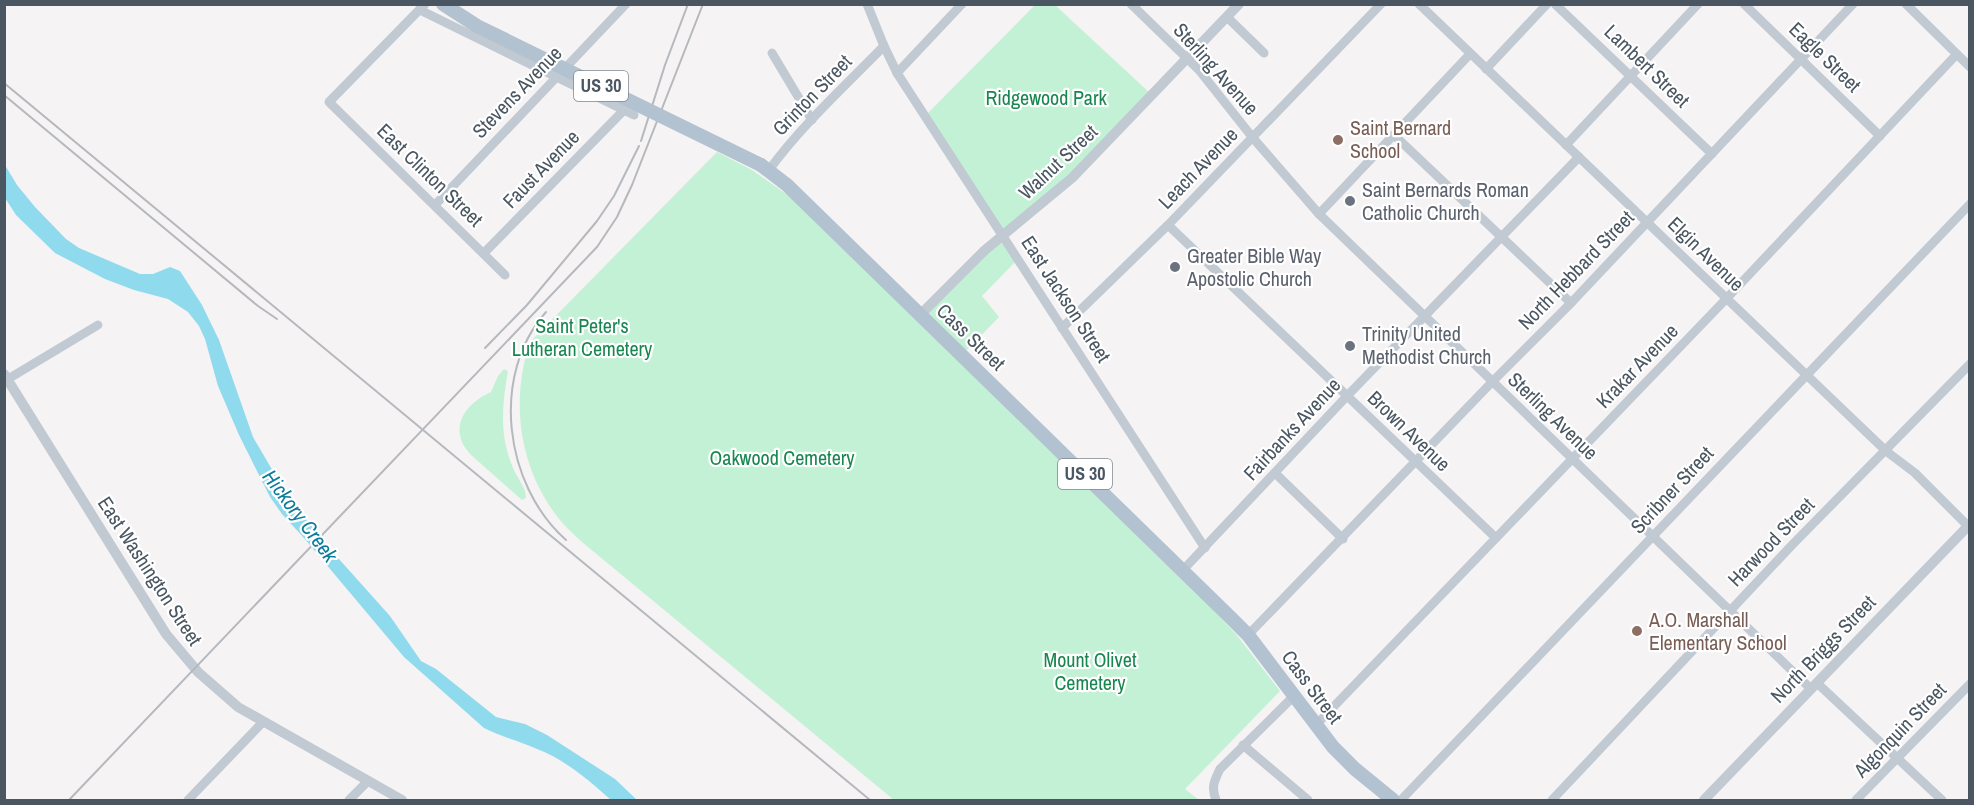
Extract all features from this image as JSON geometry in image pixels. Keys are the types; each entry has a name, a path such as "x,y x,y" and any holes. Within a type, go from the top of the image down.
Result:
{"main road":[{"name":"Cass Street","path":"443,4 477,26 765,168 788,185 1248,635 1333,747 1393,801"}],"street":[{"name":"Stevens Avenue","path":"435,205 626,4"},
{"name":"East Jackson Street","path":"867,4 897,72 1205,548"},
{"path":"897,72 962,4"},
{"name":"Sterling Avenue","path":"1131,4 1187,58 1319,214 1730,611 1897,758 1942,801"},
{"name":"Walnut Street","path":"921,314 985,250 1072,178 1239,4"},
{"name":"Leach Avenue","path":"1062,328 1168,225 1381,4"},
{"name":"Elgin Avenue","path":"1419,4 1886,451 1915,473 1969,526"},
{"path":"1486,69 1547,4"},
{"name":"Lambert Street","path":"1555,4 1712,154"},
{"path":"1566,145 1698,4"},
{"name":"Eagle Street","path":"1744,4 1880,136"},
{"name":"North Hebbard Street","path":"1248,635 1571,303 1853,4"},
{"path":"1906,4 1970,67"},
{"path":"422,7 634,115"},
{"name":"East Clinton Street","path":"422,7 329,102 505,275"},
{"path":"1227,17 1264,53"},
{"name":"Grinton Street","path":"765,168 884,46"},
{"path":"772,53 812,120"},
{"path":"1319,214 1470,54"},
{"name":"Krakar Avenue","path":"1316,725 1727,298 1956,55"},
{"name":"Faust Avenue","path":"484,253 624,110"},
{"path":"1394,135 1571,303"},
{"name":"Fairbanks Avenue","path":"1183,570 1347,396 1579,158"},
{"name":"Scribner Street","path":"1401,801 1970,204"},
{"name":"Brown Avenue","path":"1168,225 1496,538"},
{"path":"6,378 98,325"},
{"name":"Harwood Street","path":"1552,801 1793,544 1970,364"},
{"name":"East Washington Street","path":"6,378 166,634 182,655 218,691 238,707 402,801"},
{"path":"1275,473 1343,539"},
{"name":"North Briggs Street","path":"1704,801 1969,526"},
{"name":"Algonquin Street","path":"1856,801 1970,684"},
{"path":"1214,796 1214,781 1220,770 1294,696"},
{"path":"188,801 263,723"},
{"path":"1243,745 1308,801"},
{"path":"349,801 367,782"}],"green space":[{"name":"Ridgewood Park","path":"1035,5 1055,5 1151,94 1072,177 1004,235 926,115"},
{"name":"Oakwood Cemetery","path":"717,152 752,170 789,196 1212,609 1236,634 1280,691 1185,789 1199,800 894,800 582,542 559,519 545,499 535,478 522,434 520,388 530,342"},
{"path":"1003,236 1018,259 982,296 999,317 963,354 922,314"},
{"path":"504,369 508,371 503,408 505,444 513,468 526,494 526,498 522,500 471,455 460,436 460,427 466,411 473,403 491,392"}],"water":[{"name":"Hickory Creek","path":"5,165 17,185 35,207 66,239 79,248 140,274 153,274 170,267 180,271 202,305 219,340 253,437 287,495 330,549 390,616 421,661 436,669 496,717 525,724 547,735 615,779 637,800 611,800 585,778 547,753 484,728 404,657 270,497 218,386 205,339 199,326 188,312 168,299 105,279 55,253 16,215 5,198"}],"railway":[{"path":"641,141 665,65 688,4"},
{"path":"69,800 597,247 617,217 632,185 703,4"},
{"path":"4,83 870,800"},
{"path":"4,95 258,306 277,319"},
{"path":"485,348 527,305 597,221 614,196 639,146"},
{"path":"546,312 528,338 517,366 511,397 512,429 518,460 529,490 545,517 566,540"}],"place":[{"name":"Saint Bernard School","path":"1338,140"},
{"name":"Saint Bernards Roman Catholic Church","path":"1350,201"},
{"name":"Greater Bible Way Apostolic Church","path":"1175,267"},
{"name":"Trinity United Methodist Church","path":"1350,346"},
{"name":"A.O. Marshall Elementary School","path":"1637,631"}],"park label":[{"name":"Saint Peter's Lutheran Cemetery","path":"582,338"},
{"name":"Mount Olivet Cemetery","path":"1090,672"}]}
